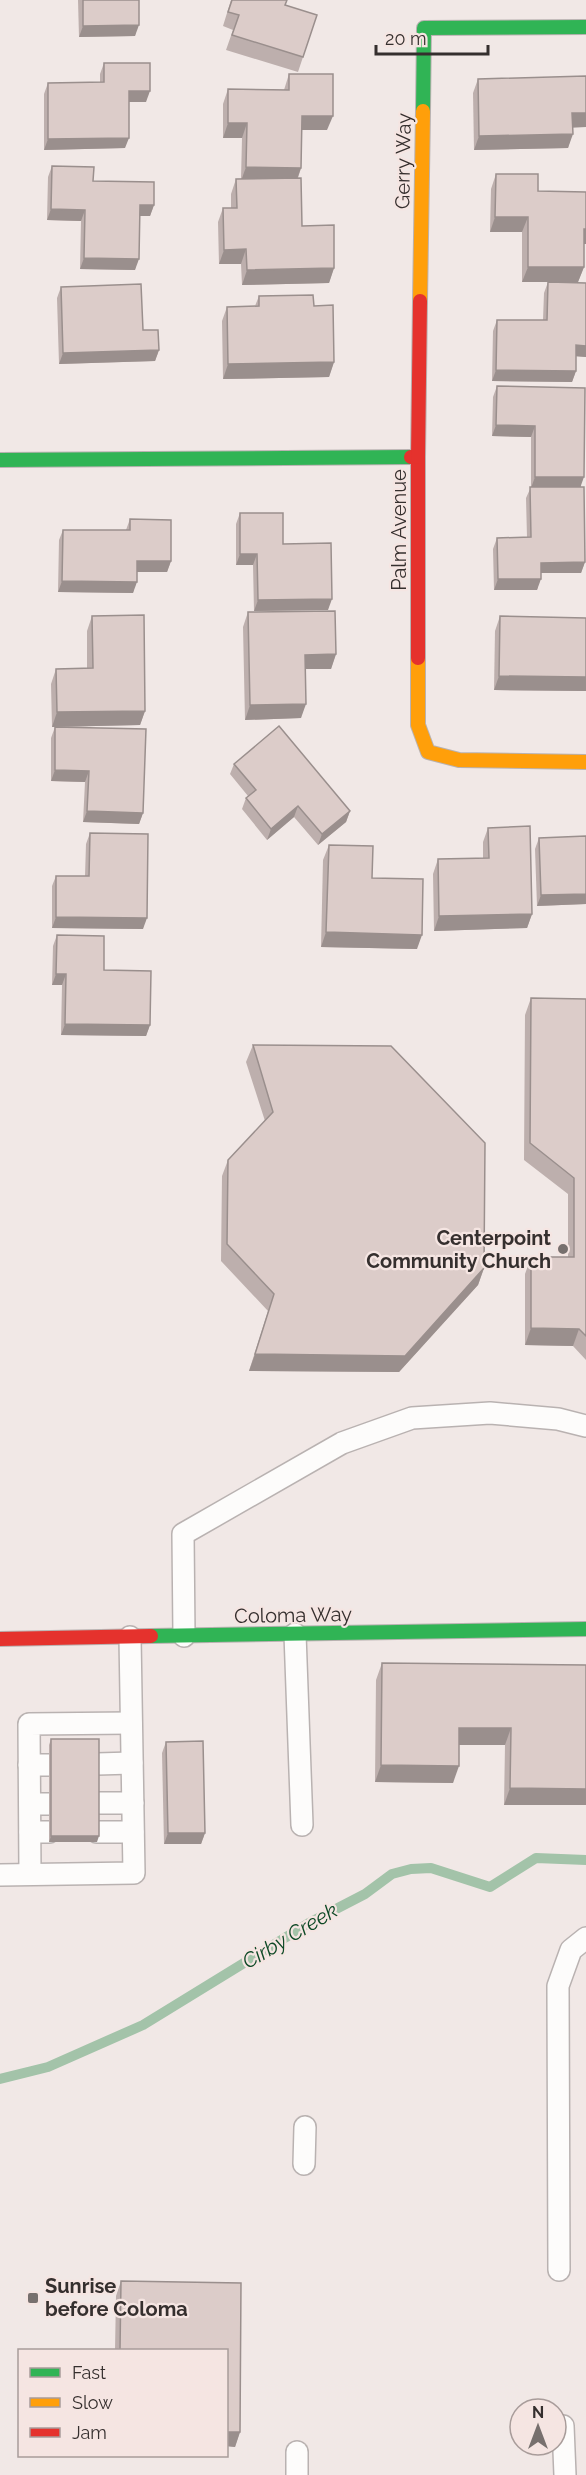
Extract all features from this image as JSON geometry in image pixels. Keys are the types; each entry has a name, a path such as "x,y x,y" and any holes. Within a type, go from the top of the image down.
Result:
{"street":[{"name":"Gerry Way","path":"418,457 424,28 586,27"},
{"name":"Palm Avenue","path":"0,460 418,457 418,725 428,752 459,759 586,762"},
{"name":"Coloma Way","path":"0,1639 586,1629"}],"lane":[{"path":"184,1636 183,1534 342,1443 412,1418 490,1413 558,1419 586,1426"},
{"path":"295,1634 302,1826"},
{"path":"0,1875 134,1873 130,1637"},
{"path":"30,1874 39,1832 39,1765 29,1724 131,1723"},
{"path":"97,1764 132,1763"},
{"path":"97,1803 133,1803"},
{"path":"97,1832 133,1832"},
{"path":"559,2270 558,1986 571,1950 586,1938"},
{"path":"304,2164 305,2127"},
{"path":"297,2452 297,2475"},
{"path":"564,2457 565,2475"}],"building":[{"path":"83,0 139,0 139,25 83,26"},
{"path":"232,0 287,0 285,5 317,15 303,57 232,35 239,15 228,12"},
{"path":"104,63 150,63 150,91 129,91 129,138 48,139 48,83 104,82"},
{"path":"289,74 333,74 333,116 302,116 301,168 246,167 247,123 228,123 228,89 289,90"},
{"path":"586,76 586,113 572,113 573,134 479,136 478,79"},
{"path":"52,166 94,167 93,181 154,182 154,205 140,205 139,259 84,258 85,210 51,209"},
{"path":"496,174 538,174 538,191 586,192 584,267 528,267 528,217 495,217"},
{"path":"301,178 302,226 334,225 334,268 247,270 246,249 224,250 223,208 237,208 236,179"},
{"path":"548,282 586,283 586,346 576,345 576,371 496,370 497,320 547,320"},
{"path":"141,284 143,330 158,330 159,350 63,353 61,287"},
{"path":"313,295 314,306 333,305 334,362 228,364 227,307 259,306 259,296"},
{"path":"497,386 585,388 584,477 535,477 535,426 496,425"},
{"path":"530,487 584,487 585,562 541,563 541,579 498,579 497,538 531,537"},
{"path":"240,513 283,513 283,544 331,543 332,599 258,600 257,554 240,554"},
{"path":"130,519 171,520 171,561 137,561 137,582 62,581 63,530 130,530"},
{"path":"335,611 336,654 305,655 306,704 250,705 248,612"},
{"path":"144,615 145,711 57,712 56,669 93,668 92,616"},
{"path":"500,616 586,618 586,677 499,676"},
{"path":"279,726 350,811 322,834 298,806 271,829 246,798 256,790 234,764"},
{"path":"55,727 146,729 143,813 87,811 89,771 55,770"},
{"path":"530,826 532,914 439,916 438,859 489,858 488,828"},
{"path":"90,833 148,834 147,918 56,917 56,876 89,876"},
{"path":"586,836 586,894 541,895 539,838"},
{"path":"329,845 373,846 372,878 423,879 422,935 326,932"},
{"path":"57,935 104,936 104,970 151,971 150,1025 65,1024 66,974 56,974"},
{"path":"531,998 586,999 586,1336 579,1329 531,1328 531,1257 574,1257 574,1178 530,1143"},
{"path":"253,1045 391,1046 485,1143 484,1268 405,1356 255,1354 274,1294 227,1244 228,1160 273,1112"},
{"path":"382,1663 586,1665 586,1789 510,1788 511,1728 459,1728 459,1766 381,1765"},
{"path":"51,1739 99,1739 99,1836 51,1836"},
{"path":"203,1741 205,1833 168,1833 166,1742"},
{"path":"121,2281 241,2283 240,2432 228,2432 228,2349 120,2349"}],"waterway":[{"name":"Cirby Creek","path":"0,2079 48,2067 143,2025 309,1923 365,1894 392,1874 411,1869 431,1868 490,1887 536,1858 586,1860"}],"traffic: fast":[{"path":"423,111 424,28 586,27"},
{"path":"0,460 411,457"},
{"path":"151,1636 586,1629"}],"traffic: slow":[{"path":"420,301 423,111"},
{"path":"418,658 418,725 428,752 459,760 586,762"}],"traffic: jam":[{"path":"418,457 420,301"},
{"path":"411,457 418,457 418,658"},
{"path":"0,1639 151,1636"}],"place":[{"name":"Centerpoint Community Church","path":"563,1249"},
{"name":"Sunrise before Coloma","path":"33,2298"}]}
